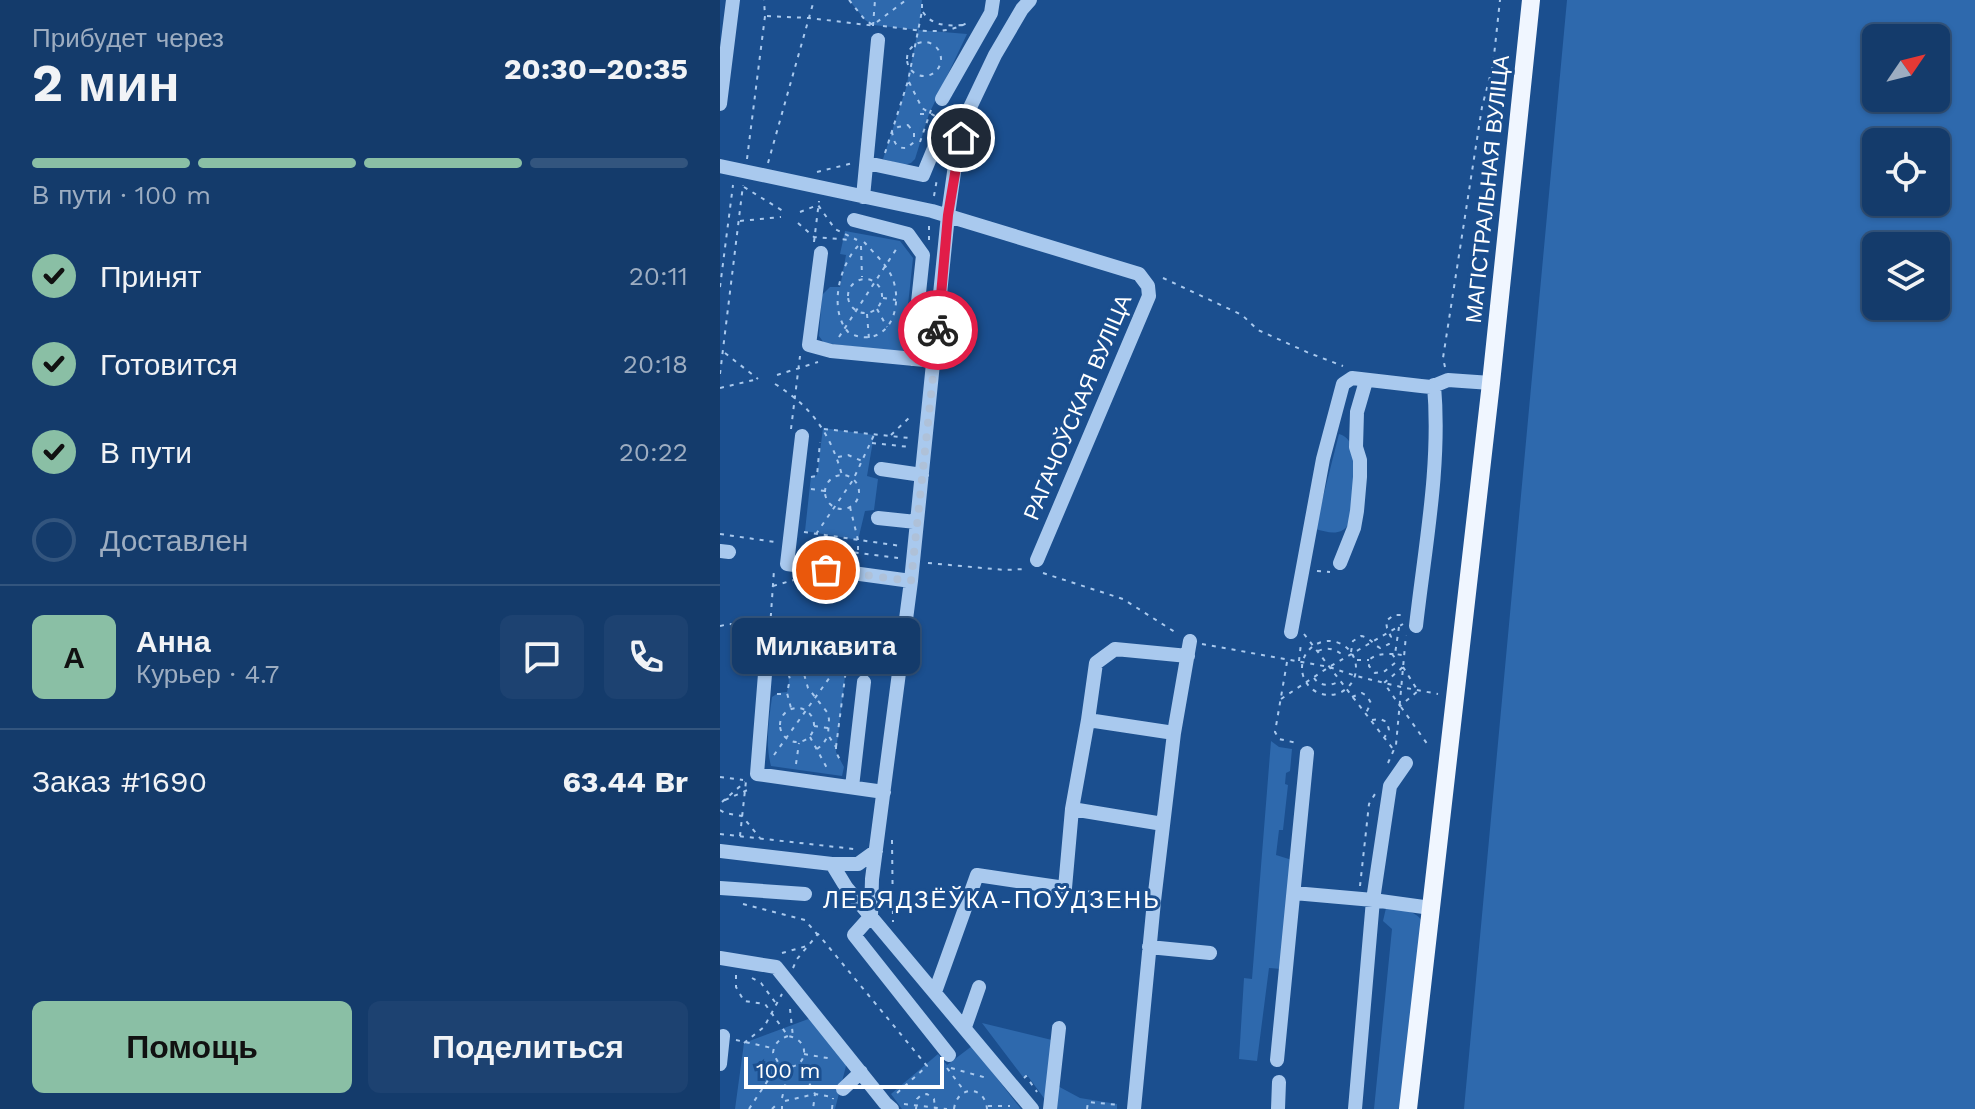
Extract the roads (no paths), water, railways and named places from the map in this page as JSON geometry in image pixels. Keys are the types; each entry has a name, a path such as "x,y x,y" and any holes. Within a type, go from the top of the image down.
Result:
{"main road":[{"name":"МАГІСТРАЛЬНАЯ ВУЛІЦА","path":"1408,1109 1491,383 1531,0"}],"street":[{"path":"720,104 733,0"},
{"path":"946,1061 854,935 871,916 872,879 911,581 956,158 965,118 995,55 1030,0"},
{"path":"942,99 992,6 1011,26"},
{"path":"863,197 874,164 874,32"},
{"path":"874,164 923,175 927,145"},
{"name":"РАГАЧОЎСКАЯ ВУЛІЦА","path":"720,166 948,215 1139,274 1148,286 1149,296 1038,568"},
{"path":"854,220 908,234 923,255 912,359"},
{"path":"817,251 809,345 831,351 935,361"},
{"path":"1291,632 1323,459 1343,384 1359,380 1421,386 1461,379 1491,383"},
{"path":"1336,568 1354,528 1357,511 1359,380"},
{"path":"1412,621 1435,459 1436,407 1441,382"},
{"path":"796,438 787,564 911,581"},
{"path":"881,469 922,475"},
{"path":"878,518 916,522"},
{"path":"769,644 757,774 884,792"},
{"path":"935,992 977,875 1065,888 1072,809 1096,663 1115,649 1189,648 1174,733 1163,824 1134,1107"},
{"path":"852,787 864,682"},
{"path":"1088,720 1174,733"},
{"path":"1277,1060 1307,753"},
{"path":"1355,1109 1373,900 1390,786 1406,763"},
{"path":"1072,809 1163,824"},
{"path":"720,851 832,864 876,851"},
{"path":"857,857 872,879 868,888 859,892 850,890 844,883 844,873 857,857"},
{"path":"832,864 846,887 1032,1109"},
{"path":"720,888 805,894"},
{"path":"1294,893 1431,908"},
{"path":"1149,947 1210,953"},
{"path":"720,958 776,967 857,1068 893,1105"},
{"path":"965,1027 979,987"},
{"path":"1050,1109 1059,1028"},
{"path":"720,1064 723,1036"},
{"path":"841,1096 857,1068"},
{"path":"1278,1109 1279,1082"}],"place":[{"name":"Милкавита","path":"826,570"}],"district":[{"name":"ЛЕБЯДЗЁЎКА-ПОЎДЗЕНЬ","path":"992,900"}]}
